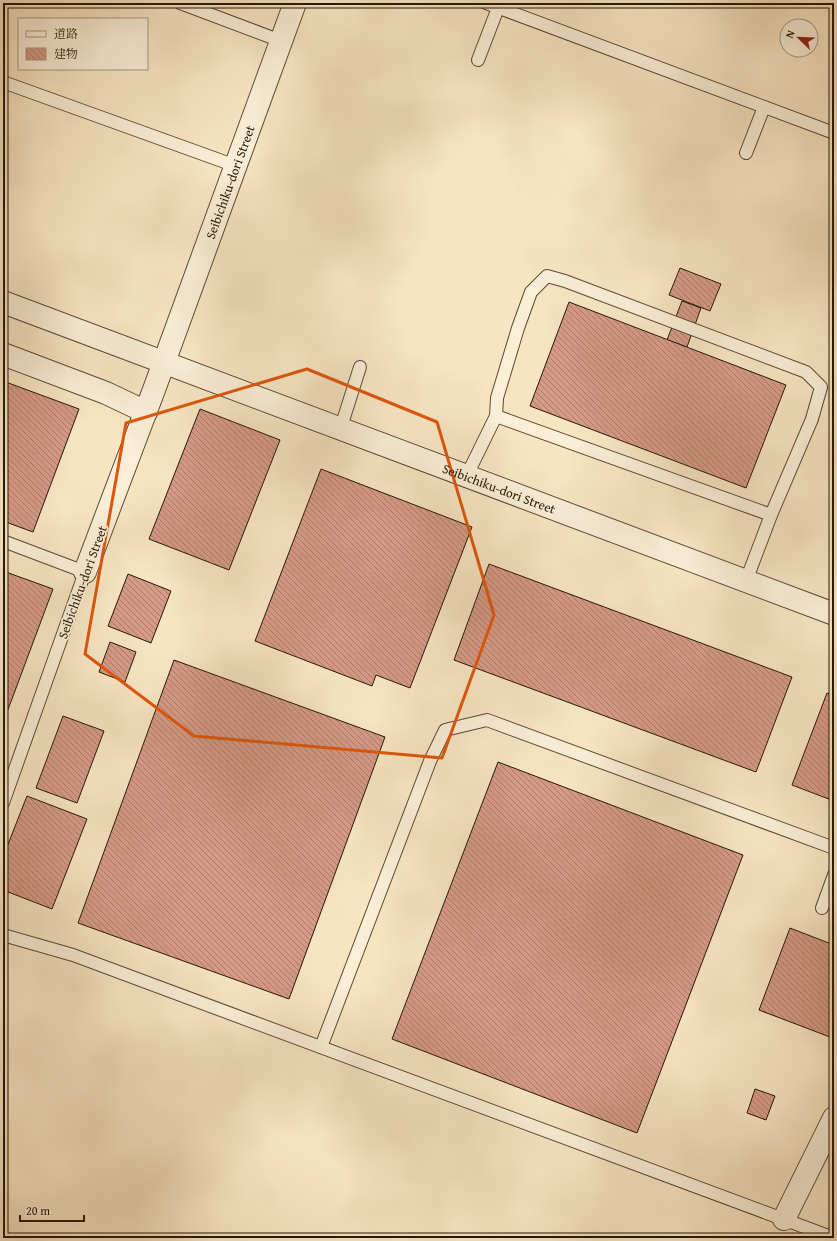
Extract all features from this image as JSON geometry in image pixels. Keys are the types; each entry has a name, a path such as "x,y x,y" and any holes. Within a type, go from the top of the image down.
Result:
{"street":[{"name":"Seibichiku-dori Street","path":"85,572 146,412 295,3"},
{"path":"3,302 164,361"},
{"path":"3,354 106,393 146,412"},
{"name":"Seibichiku-dori Street","path":"164,361 341,427 466,477 834,614"},
{"path":"784,1219 834,1118"}],"lane":[{"path":"180,3 281,41"},
{"path":"486,3 834,133"},
{"path":"478,60 498,8"},
{"path":"3,82 236,166"},
{"path":"746,153 764,107"},
{"path":"466,477 496,416 499,390 531,292 547,276 565,280 806,372 821,387 812,419 771,515 746,581"},
{"path":"341,427 360,367"},
{"path":"496,416 771,515"},
{"path":"3,541 85,572"},
{"name":"Seibichiku-dori Street","path":"3,803 85,572"},
{"path":"321,1047 430,761 445,730 487,720 834,848"},
{"path":"822,908 834,875"},
{"path":"3,935 73,955 834,1238"}],"highlighted area":[{"path":"307,369 437,422 494,615 442,758 194,736 85,654 126,423"}],"building":[{"path":"680,268 721,284 710,311 669,295"},
{"path":"682,301 701,308 687,347 667,340"},
{"path":"569,302 786,385 746,488 530,406"},
{"path":"3,381 79,409 33,532 3,521"},
{"path":"200,409 280,440 229,570 149,539"},
{"path":"321,469 472,527 410,688 376,675 372,686 255,641"},
{"path":"489,564 792,677 756,772 454,660"},
{"path":"3,571 53,589 3,723"},
{"path":"128,574 171,591 151,643 108,626"},
{"path":"110,642 136,652 125,682 99,672"},
{"path":"174,660 385,737 289,999 78,923"},
{"path":"827,693 834,696 834,801 792,785"},
{"path":"63,716 104,731 77,803 36,788"},
{"path":"498,762 743,855 637,1133 392,1039"},
{"path":"27,796 87,819 52,909 3,890 3,857"},
{"path":"790,928 834,945 834,1027 830,1037 759,1010"},
{"path":"755,1089 775,1096 766,1120 747,1113"}]}
